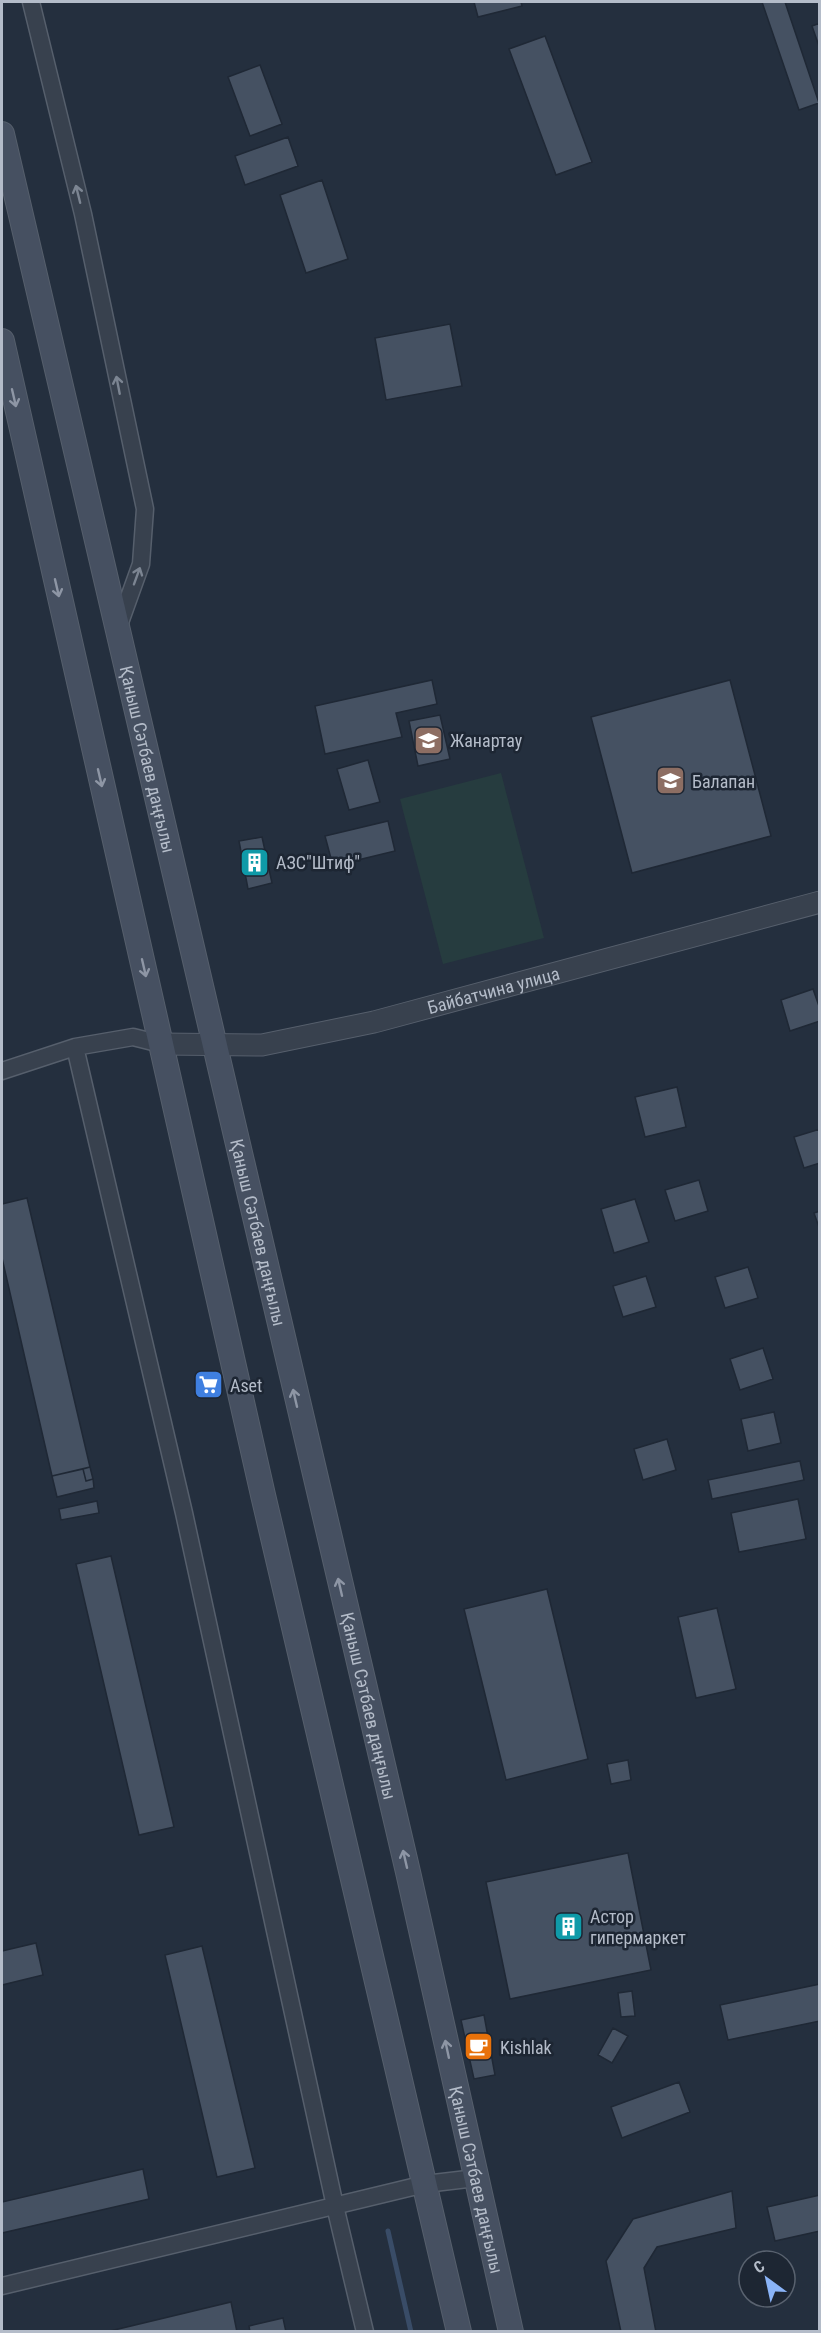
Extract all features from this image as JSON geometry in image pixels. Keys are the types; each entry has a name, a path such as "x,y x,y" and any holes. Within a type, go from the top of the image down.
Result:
{"main road":[{"name":"Қаныш Сәтбаев даңғылы","path":"2,134 408,1872 511,2331"},
{"path":"2,340 266,1507 459,2331"}],"street":[{"path":"31,2 83,214 145,509 141,564 117,631"},
{"name":"Байбатчина улица","path":"161,1044 262,1045 374,1022 819,902"},
{"path":"2,1071 75,1047 134,1037 161,1044"},
{"path":"75,1047 184,1513 334,2206 365,2331"},
{"path":"2,2286 425,2184 476,2178"}],"green space":[{"path":"501,773 544,938 443,964 400,799"}],"building":[{"path":"474,2 521,2 522,6 478,17"},
{"path":"762,2 785,2 819,103 799,110"},
{"path":"820,23 820,49 812,26"},
{"path":"545,36 592,162 556,175 509,49"},
{"path":"260,65 282,124 250,136 228,77"},
{"path":"288,137 298,166 245,185 235,156"},
{"path":"322,180 348,259 306,273 280,195"},
{"path":"450,324 462,386 386,400 375,338"},
{"path":"432,680 437,704 396,713 402,737 325,754 315,706"},
{"path":"730,680 771,836 632,873 591,717"},
{"name":"Жанартау","path":"440,715 450,759 418,766 409,721"},
{"path":"368,760 380,802 349,810 337,769"},
{"path":"388,821 395,851 333,866 325,836"},
{"name":"АЗС\"Штиф\"","path":"262,837 272,883 248,889 239,841"},
{"path":"813,989 820,1009 820,1021 790,1031 781,1000"},
{"path":"677,1087 686,1127 645,1137 635,1097"},
{"path":"820,1129 820,1163 804,1168 794,1137"},
{"path":"699,1180 708,1211 675,1221 665,1190"},
{"path":"27,1198 90,1467 52,1476 2,1258 2,1204"},
{"path":"635,1199 649,1242 614,1253 601,1209"},
{"path":"820,1211 820,1230 814,1213"},
{"path":"748,1267 758,1298 725,1308 715,1277"},
{"path":"646,1276 656,1307 623,1317 613,1286"},
{"path":"763,1348 773,1379 740,1390 730,1359"},
{"name":"Aset","path":"214,1373 218,1394 205,1397 200,1376"},
{"path":"774,1412 781,1443 748,1451 741,1419"},
{"path":"667,1439 676,1470 643,1480 634,1449"},
{"path":"800,1461 804,1480 712,1499 708,1480"},
{"path":"90,1467 93,1479 86,1481 83,1469"},
{"path":"83,1469 86,1481 93,1479 94,1488 57,1497 52,1476"},
{"path":"798,1499 806,1539 739,1552 731,1513"},
{"path":"97,1501 99,1513 61,1520 59,1509"},
{"path":"111,1556 174,1827 139,1835 76,1564"},
{"path":"547,1589 588,1759 506,1780 464,1609"},
{"path":"717,1608 736,1689 696,1698 678,1617"},
{"path":"628,1760 631,1780 611,1784 607,1764"},
{"name":"Астор гипермаркет","path":"628,1853 651,1970 510,1999 486,1882"},
{"path":"36,1943 43,1975 2,1985 2,1951"},
{"path":"202,1946 255,2168 217,2177 165,1955"},
{"path":"820,1984 820,2021 728,2040 720,2005"},
{"path":"632,1991 635,2016 621,2017 618,1993"},
{"name":"Kishlak","path":"484,2015 495,2075 474,2079 461,2020"},
{"path":"613,2028 628,2036 612,2063 598,2055"},
{"path":"679,2082 690,2112 622,2138 611,2107"},
{"path":"143,2169 149,2199 2,2233 2,2202"},
{"path":"732,2191 736,2228 657,2247 644,2268 656,2332 621,2332 606,2261 633,2219"},
{"path":"820,2195 820,2231 775,2241 767,2207"},
{"path":"231,2302 237,2332 106,2332"},
{"path":"283,2318 286,2332 250,2332 249,2326"}],"waterway":[{"path":"388,2231 411,2332"}],"place":[{"name":"Жанартау","path":"429,740"},
{"name":"Балапан","path":"671,781"},
{"name":"АЗС\"Штиф\"","path":"255,862"},
{"name":"Aset","path":"209,1385"},
{"name":"Астор гипермаркет","path":"569,1926"},
{"name":"Kishlak","path":"479,2047"}]}
